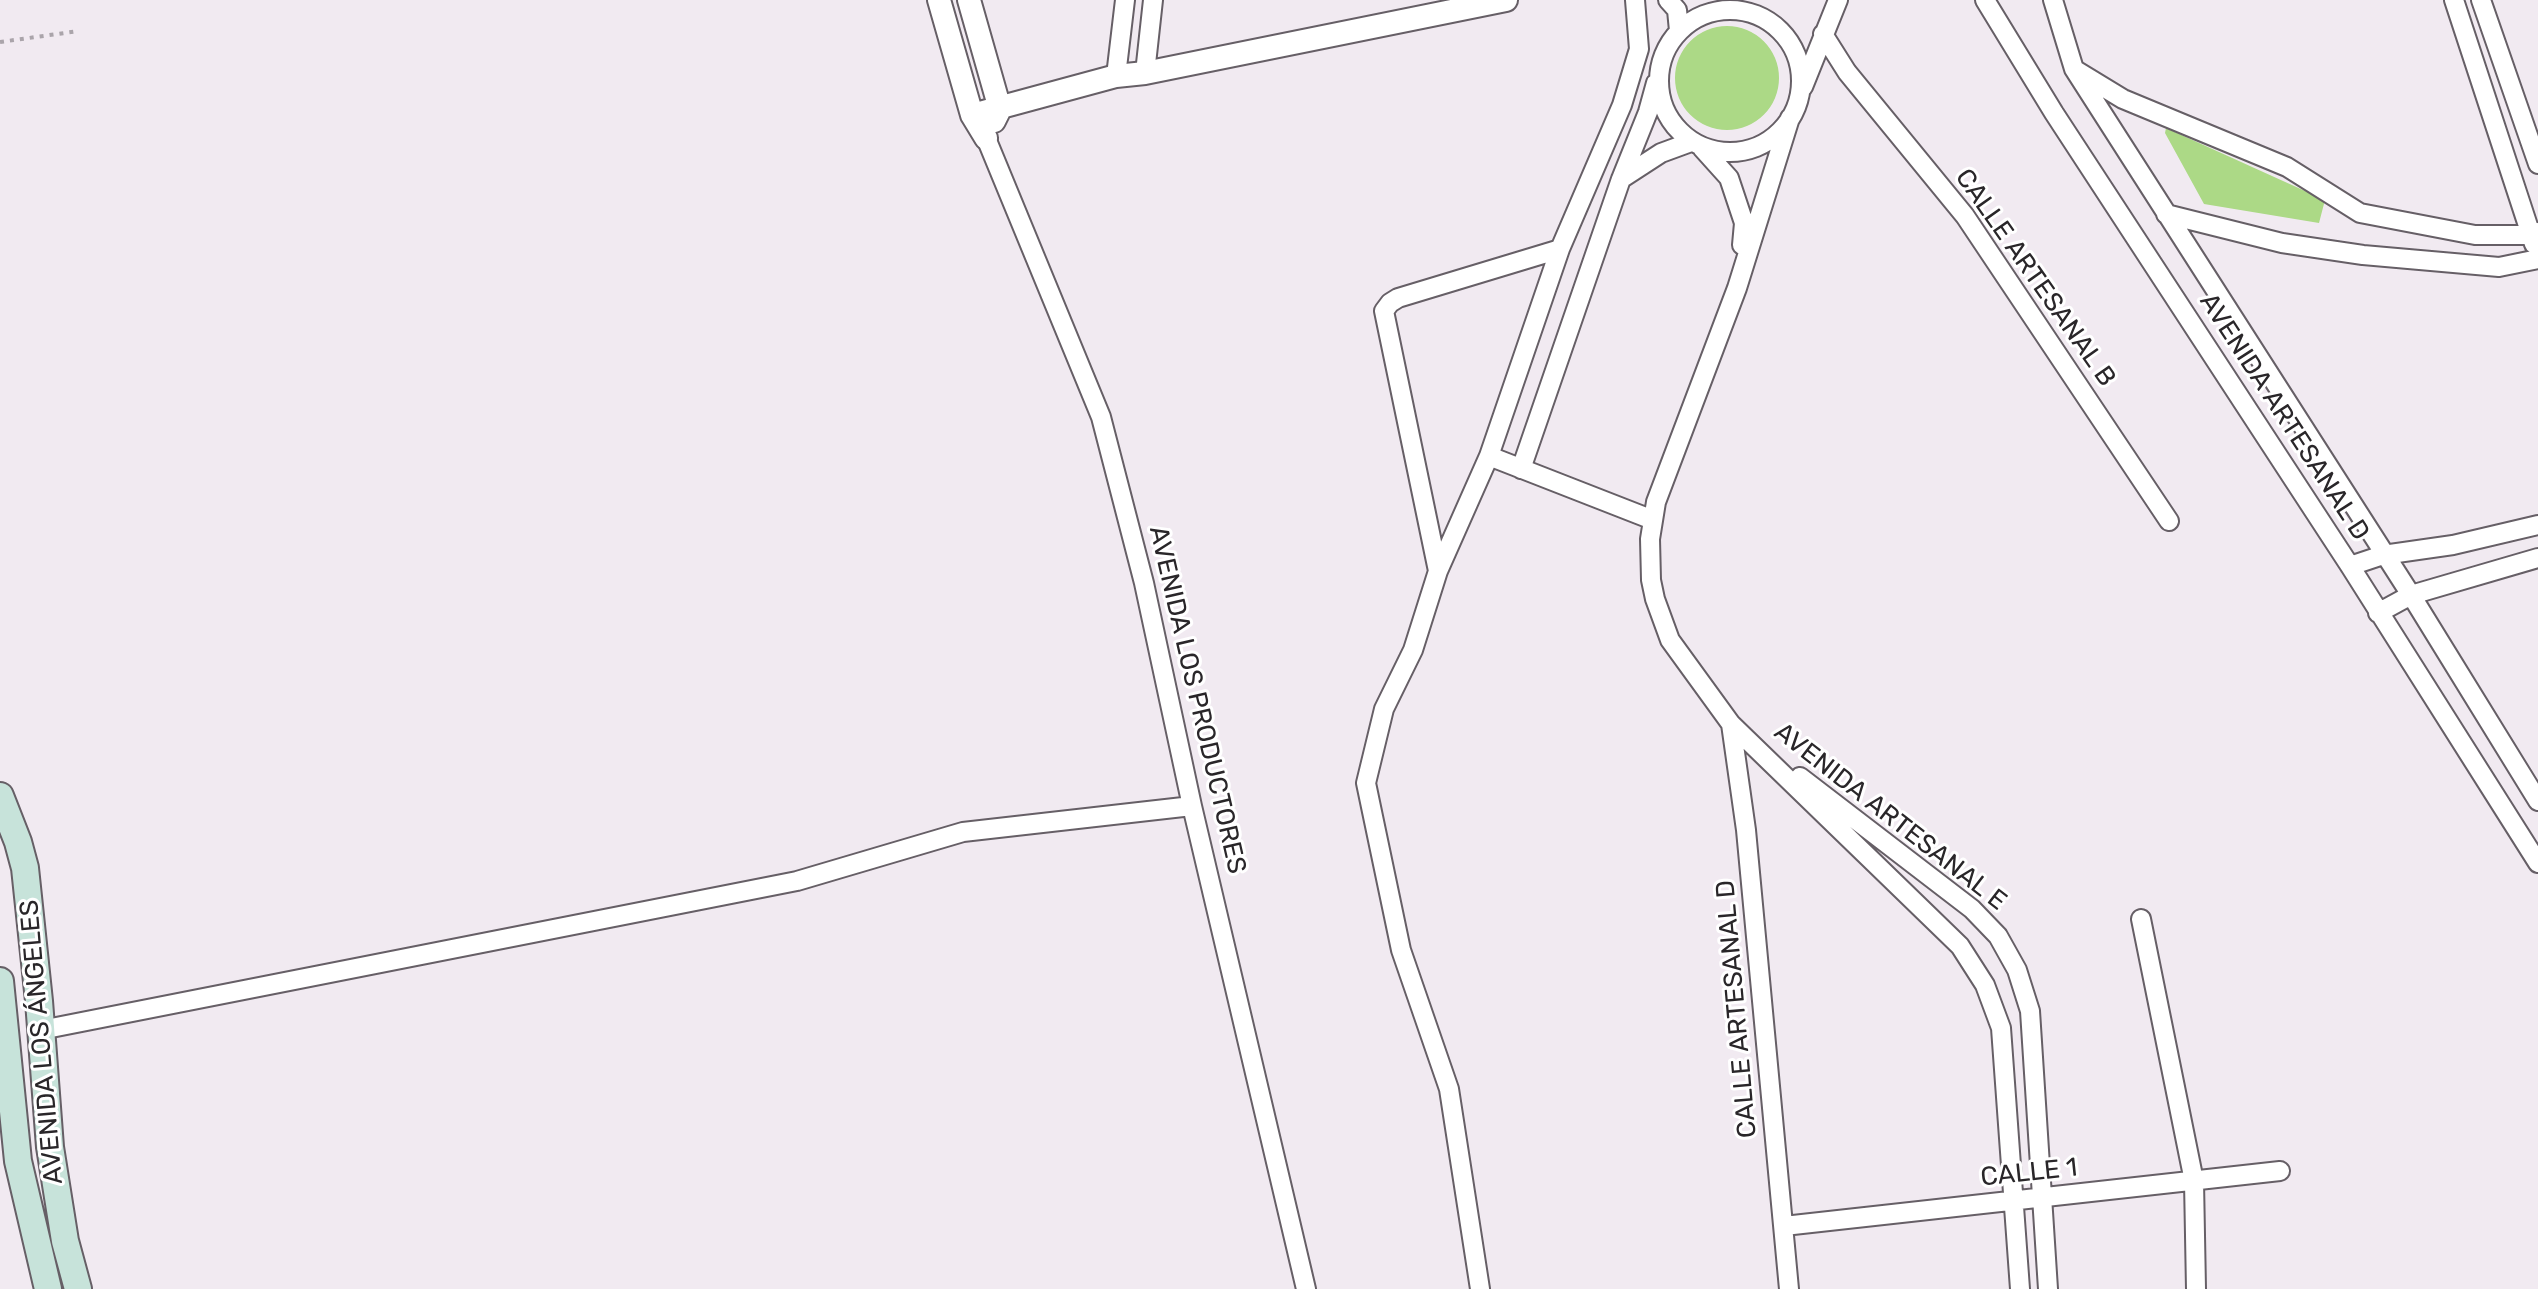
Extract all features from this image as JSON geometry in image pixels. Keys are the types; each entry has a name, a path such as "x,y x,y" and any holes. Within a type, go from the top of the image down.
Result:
{"main road":[{"name":"AVENIDA LOS ÁNGELES","path":"0,796 25,868 56,1195 78,1289"},
{"name":"AVENIDA LOS ÁNGELES","path":"0,981 6,1105 48,1289"},
{"path":"3,1009 39,1001"}],"street":[{"name":"AVENIDA LOS PRODUCTORES","path":"939,0 972,115 986,138 1101,417 1144,583 1192,806 1306,1289"},
{"path":"969,0 1000,109 986,138"},
{"path":"1116,76 1125,0"},
{"path":"1145,73 1153,0"},
{"path":"972,115 1116,76 1145,73 1506,0"},
{"path":"1668,0 1677,10 1682,28"},
{"path":"1521,469 1621,179 1648,112 1665,50 1700,0"},
{"path":"1729,0 1772,24 1787,38 1799,66 1799,97"},
{"path":"1737,288 1790,118 1838,0"},
{"name":"AVENIDA ARTESANAL D","path":"1985,0 2054,113 2378,613 2532,843 2538,863"},
{"name":"AVENIDA ARTESANAL D","path":"2053,0 2074,69 2411,595 2538,801"},
{"path":"2166,214 2282,243 2363,255 2499,267 2538,258 2535,234 2454,0"},
{"path":"2481,0 2538,164"},
{"path":"1480,1289 1449,1089 1401,950 1366,783 1384,709 1413,650 1438,571 1489,456 1560,249 1622,105 1639,49 1637,1"},
{"path":"1682,28 1701,16 1719,10 1754,14"},
{"name":"CALLE ARTESANAL B","path":"1823,34 1847,72 1965,216 2169,521"},
{"path":"1812,65 1847,72"},
{"path":"2074,69 2123,99 2287,167 2360,213 2475,235 2535,234"},
{"path":"1659,72 1659,93 1665,112 1676,129 1697,145 1729,178 1744,223 1737,288"},
{"path":"1621,179 1661,153 1697,145 1722,152 1742,152 1761,145 1777,134 1790,118"},
{"path":"1438,571 1384,311 1398,298 1560,249"},
{"name":"AVENIDA ARTESANAL E","path":"1737,288 1662,486 1653,520 1651,580 1661,620 1684,661 1731,724 1960,946 1974,965 1995,1006 2001,1028 2020,1289"},
{"path":"1489,456 1653,520"},
{"path":"2350,566 2383,555 2453,545 2538,525"},
{"path":"2378,613 2411,595 2538,558"},
{"name":"AVENIDA ARTESANAL E","path":"1731,724 1972,909 1998,936 2009,953 2025,990 2030,1011 2048,1289"},
{"name":"CALLE ARTESANAL D","path":"1731,724 1746,830 1789,1289"},
{"path":"41,1030 797,881 963,832 1192,806"},
{"path":"2141,919 2194,1181 2196,1289"},
{"name":"CALLE 1","path":"1784,1226 2280,1171"}],"path":[{"path":"0,42 79,31"}],"green space":[{"path":"1727,26 1747,30 1764,41 1775,58 1779,78 1775,98 1764,115 1747,126 1727,130 1707,126 1690,115 1679,98 1675,78 1679,58 1690,41 1707,30"},
{"path":"2166,128 2325,200 2319,223 2204,204 2165,133"}]}
